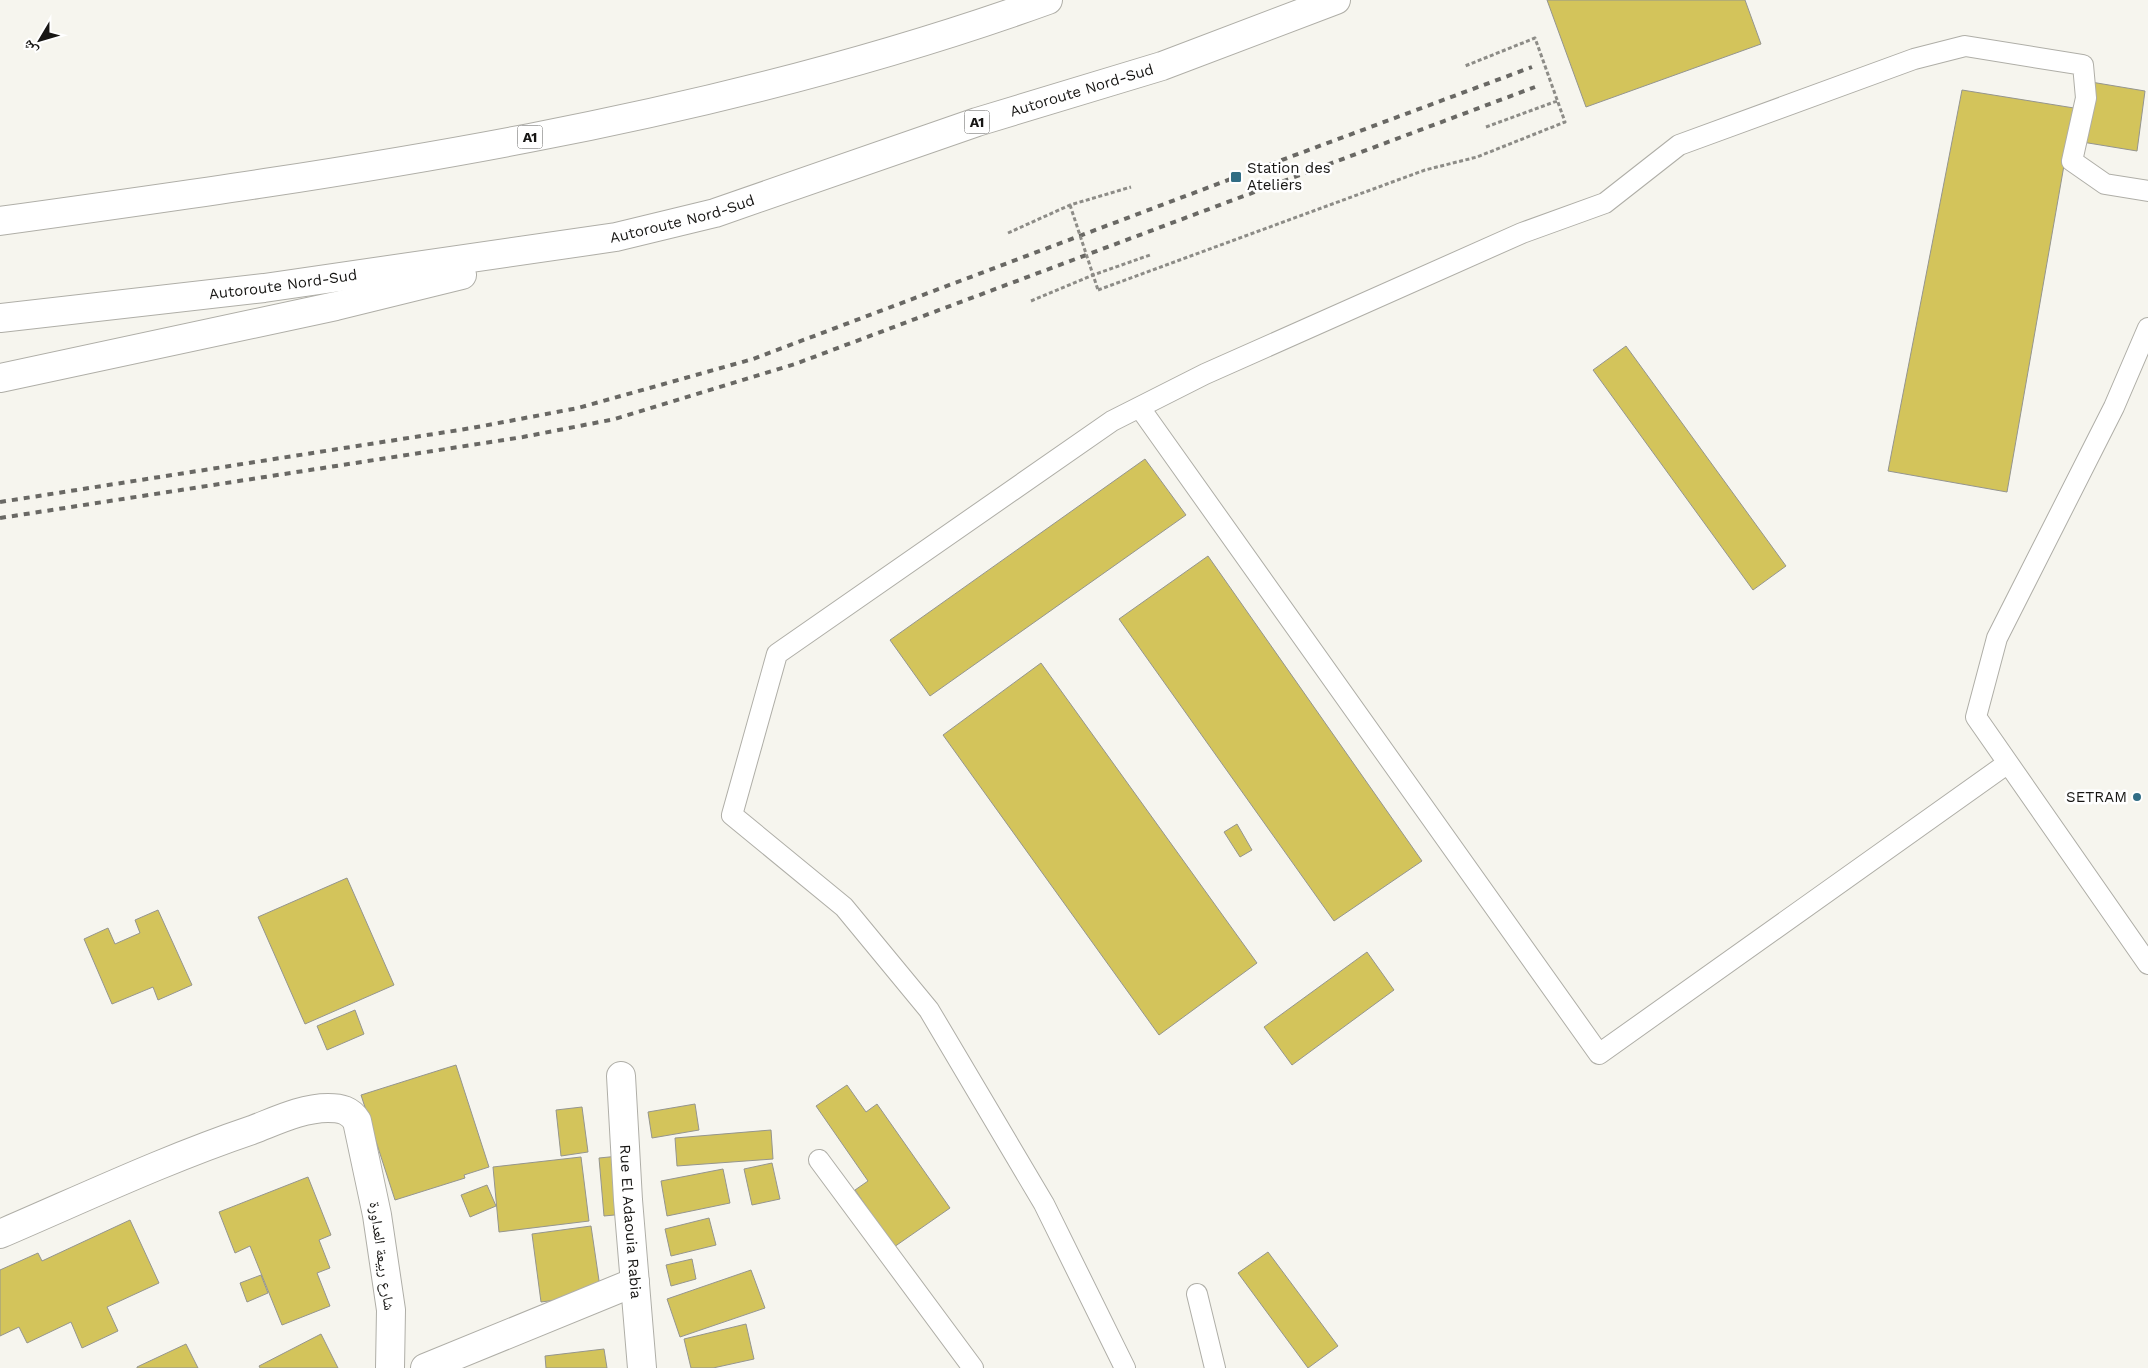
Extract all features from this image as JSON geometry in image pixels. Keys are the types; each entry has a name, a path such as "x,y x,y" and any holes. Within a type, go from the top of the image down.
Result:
{"main road":[{"name":"A1","path":"0,221 217,191 414,160 673,109 866,60 1048,0"},
{"name":"Autoroute Nord-Sud","path":"0,318 264,288 616,237 715,213 977,122 1162,66 1336,0"},
{"path":"0,378 336,306 616,237"},
{"name":"Rue El Adaouia Rabia","path":"621,1076 634,1282 642,1368"},
{"name":"شارع ربيعة العداورة","path":"0,1234 200,1148 299,1112 327,1108 351,1112 357,1121 377,1215 391,1310 390,1368"},
{"path":"425,1368 634,1282"}],"lane":[{"path":"1125,1368 1044,1204 929,1010 844,907 732,815 777,654 1112,421 1205,374 1522,233 1605,203 1678,145 1914,59 1966,46 2083,65 2086,98 2072,161 2105,184 2148,191"},
{"path":"2148,328 2114,407 1998,638 1976,717 2148,964"},
{"path":"1140,408 1599,1054 2008,763"},
{"path":"819,1160 973,1368"},
{"path":"1197,1294 1215,1368"}],"path":[{"path":"1070,206 1098,290 1425,170 1477,157 1565,122 1534,38 1465,66"},
{"path":"1486,128 1557,101"},
{"path":"1008,233 1070,206 1131,187"},
{"path":"1031,300 1092,275 1150,255"}],"building":[{"path":"1547,0 1745,0 1761,44 1586,107"},
{"path":"2085,81 2145,91 2137,151 2076,141"},
{"path":"1962,90 2074,108 2007,492 1888,471"},
{"path":"1626,346 1786,566 1753,590 1593,370"},
{"path":"1145,459 1186,515 930,696 890,640"},
{"path":"1208,556 1422,861 1334,921 1119,619"},
{"path":"1041,663 1257,963 1159,1035 943,735"},
{"path":"1237,824 1252,850 1240,857 1224,832"},
{"path":"347,878 394,985 305,1024 258,917"},
{"path":"158,910 192,985 158,1000 153,987 112,1004 84,939 108,928 115,944 140,933 135,920"},
{"path":"1367,952 1394,990 1292,1065 1264,1027"},
{"path":"355,1010 364,1034 327,1050 317,1026"},
{"path":"456,1065 489,1167 464,1175 465,1178 395,1200 361,1095"},
{"path":"847,1085 866,1112 877,1104 950,1208 894,1247 855,1190 868,1181 816,1106"},
{"path":"695,1104 699,1130 652,1138 648,1112"},
{"path":"582,1107 588,1152 561,1156 556,1110"},
{"path":"771,1130 773,1159 677,1166 675,1138"},
{"path":"629,1155 635,1213 604,1216 599,1158"},
{"path":"581,1157 589,1221 499,1232 493,1167"},
{"path":"772,1163 780,1199 752,1205 744,1169"},
{"path":"723,1169 730,1203 667,1216 661,1181"},
{"path":"308,1177 331,1235 319,1240 330,1268 317,1273 330,1306 282,1325 250,1246 235,1253 219,1212"},
{"path":"487,1185 496,1206 470,1217 461,1195"},
{"path":"709,1218 716,1245 671,1256 665,1229"},
{"path":"130,1220 159,1283 107,1307 118,1331 82,1348 71,1322 27,1343 19,1327 0,1336 0,1270 38,1253 42,1261"},
{"path":"591,1226 601,1294 541,1302 532,1234"},
{"path":"1268,1252 1338,1346 1308,1368 1238,1273"},
{"path":"692,1259 696,1279 671,1286 666,1265"},
{"path":"751,1270 765,1308 680,1337 667,1299"},
{"path":"261,1275 268,1293 247,1302 240,1283"},
{"path":"746,1324 754,1359 713,1368 691,1368 684,1339"},
{"path":"321,1334 338,1368 260,1368 259,1366"},
{"path":"186,1344 198,1368 137,1368 137,1367"},
{"path":"604,1349 607,1368 546,1368 545,1356"}],"railway":[{"path":"0,502 472,428 578,408 753,359 1532,67"},
{"path":"0,518 523,437 615,419 795,364 1535,87"}],"place":[{"name":"Station des Ateliers","path":"1236,177"},
{"name":"SETRAM","path":"2137,797"}]}
